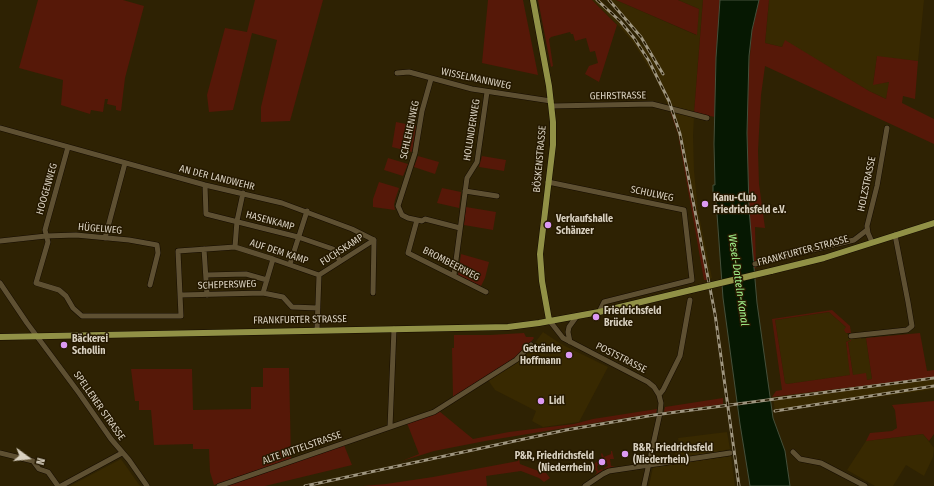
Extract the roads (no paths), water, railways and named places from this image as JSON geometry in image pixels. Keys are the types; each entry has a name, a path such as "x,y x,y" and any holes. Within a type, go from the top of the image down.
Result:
{"main road":[{"name":"BÖSKENSTRASSE","path":"533,0 552,104 553,122 553,145 540,255 542,281 549,320"},
{"name":"FRANKFURTER STRASSE","path":"0,337 496,327 539,323 599,312 824,258 934,223"}],"street":[{"name":"WISSELMANNWEG","path":"397,73 409,72 431,79 487,92 552,104"},
{"name":"SCHLEHENWEG","path":"431,79 422,111 415,153 398,206 402,215 422,221 425,218 460,228"},
{"name":"HOLUNDERWEG","path":"454,275 467,178 477,162 487,92"},
{"name":"GEHRSTRASSE","path":"552,104 652,104 707,118"},
{"name":"AN DER LANDWEHR","path":"0,128 205,185 282,203 352,229 374,240"},
{"name":"HOLZSTRASSE","path":"867,230 878,186 887,128"},
{"name":"HOOGENWEG","path":"68,147 45,230 48,242 36,283 59,290 66,296 73,308 82,316 181,316 181,296"},
{"path":"105,238 125,163"},
{"name":"SCHULWEG","path":"548,182 684,210 692,280 604,302 599,312"},
{"name":"HASENKAMP","path":"205,185 206,214 298,237 333,248 340,261"},
{"path":"465,191 497,196"},
{"name":"HASENKAMP","path":"235,247 237,221 243,193"},
{"path":"290,264 306,211"},
{"name":"BROMBEERWEG","path":"417,220 408,253 486,292"},
{"path":"867,230 872,242"},
{"name":"FRANKFURTER STRASSE","path":"755,264 854,240 867,230"},
{"name":"HÜGELWEG","path":"0,241 46,236 76,235 129,240 157,246 158,253 150,285"},
{"path":"851,336 907,330 912,326 895,235"},
{"path":"373,293 374,240"},
{"name":"FUCHSKAMP","path":"320,275 374,240"},
{"name":"AUF DEM KAMP","path":"181,296 178,251 235,247 320,275"},
{"path":"204,249 206,295"},
{"name":"SCHEPERSWEG","path":"181,296 263,293 273,259"},
{"path":"206,275 246,274 267,280"},
{"path":"316,330 320,275"},
{"name":"SPELLENER STRASSE","path":"0,283 36,336 147,486"},
{"path":"263,293 283,297 292,307 318,308"},
{"path":"644,486 660,413 661,403 659,395 680,356 690,300"},
{"path":"570,342 568,332 569,327 577,315"},
{"name":"POSTSTRASSE","path":"549,320 562,338 648,382 654,386 659,395"},
{"path":"390,427 394,329"},
{"name":"ALTE MITTELSTRASSE","path":"219,486 434,412 516,360 531,345"},
{"path":"794,452 800,459 821,463 865,486"},
{"path":"0,453 33,461 39,469 48,472 58,486"},
{"path":"61,486 122,453"},
{"path":"585,486 607,472 730,453"}],"water":[{"name":"Wesel-Datteln-Kanal","path":"720,0 759,0 752,30 749,56 747,133 749,209 757,303 773,418 785,451 790,486 750,486 740,424 723,298 716,200 713,200 713,185 715,185 714,144 716,58"}],"railway":[{"path":"597,0 620,21 634,38 649,61 669,101 680,134 715,314 739,486"},
{"path":"609,0 641,37 663,74"},
{"path":"305,486 566,430 654,415 934,378"},
{"path":"775,411 934,386"}],"place":[{"name":"Kanu-Club Friedrichsfeld e.V.","path":"705,204"},
{"name":"Verkaufshalle Schänzer","path":"548,225"},
{"name":"Friedrichsfeld Brücke","path":"596,317"},
{"name":"Bäckerei Schollin","path":"64,345"},
{"name":"Getränke Hoffmann","path":"569,355"},
{"name":"Lidl","path":"541,401"},
{"name":"B&R, Friedrichsfeld (Niederrhein)","path":"625,454"},
{"name":"P&R, Friedrichsfeld (Niederrhein)","path":"602,462"}]}
